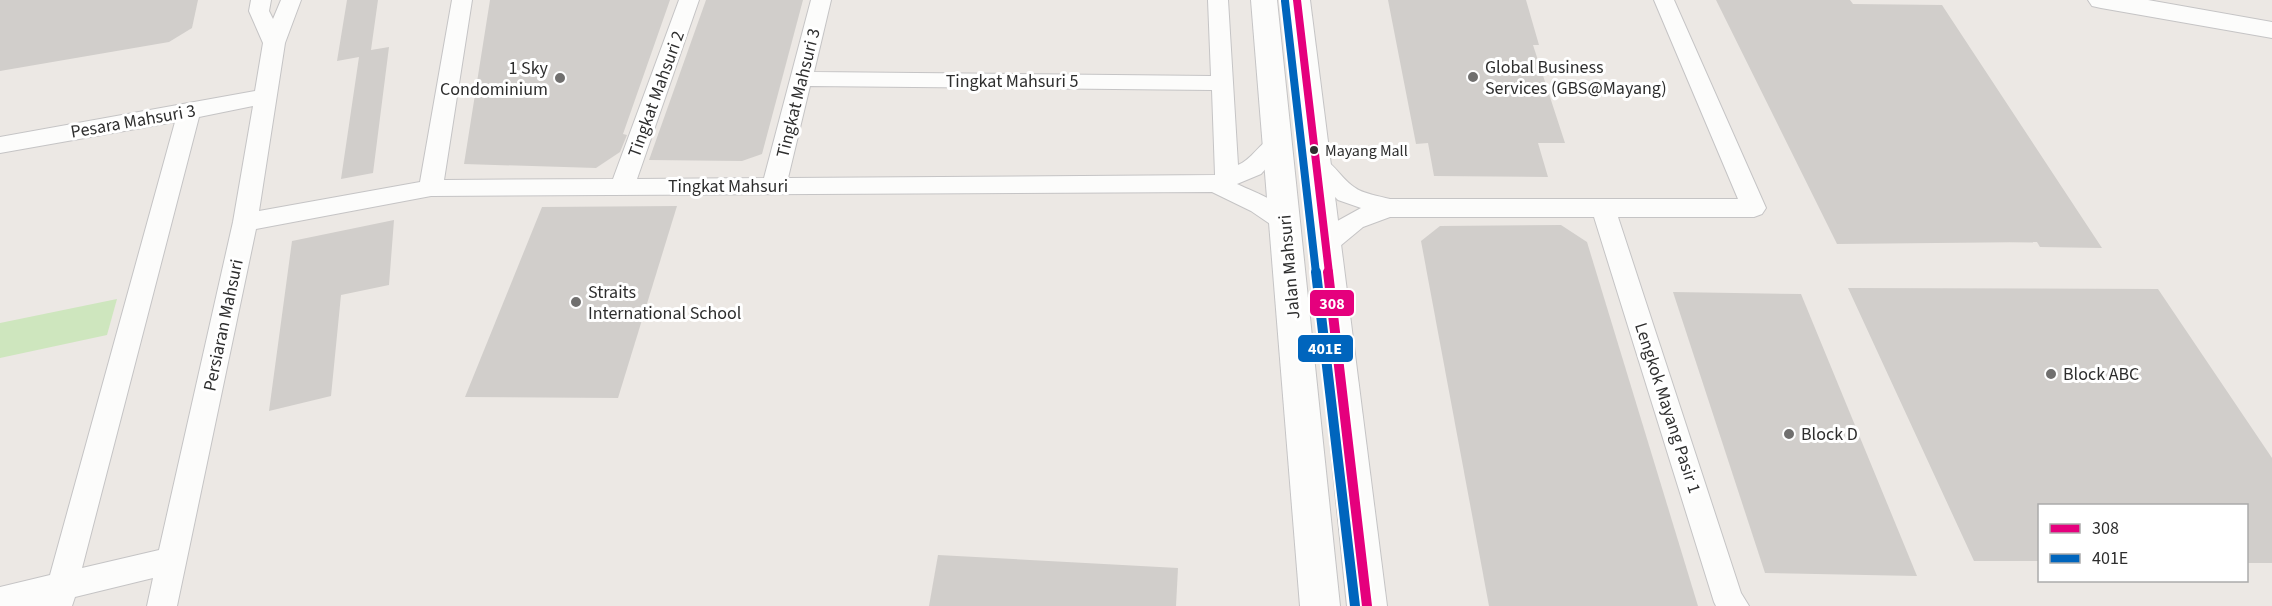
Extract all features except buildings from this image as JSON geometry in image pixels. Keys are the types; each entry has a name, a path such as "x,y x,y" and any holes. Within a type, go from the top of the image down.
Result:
{"street":[{"path":"261,0 258,11 274,43"},
{"name":"Persiaran Mahsuri","path":"162,606 245,222 274,43 291,0"},
{"path":"431,188 462,0"},
{"name":"Tingkat Mahsuri 2","path":"622,187 689,0"},
{"name":"Tingkat Mahsuri 3","path":"774,186 822,0"},
{"path":"1218,0 1222,83 1221,182"},
{"name":"Jalan Mahsuri","path":"1264,0 1320,606"},
{"name":"Jalan Mahsuri","path":"1297,0 1367,606"},
{"path":"1325,245 1348,223 1360,216 1390,208 1754,208 1664,0"},
{"path":"2101,0 2272,30"},
{"name":"Tingkat Mahsuri 5","path":"803,79 1222,83"},
{"name":"Pesara Mahsuri 3","path":"0,145 189,112 265,96"},
{"path":"60,596 189,112"},
{"path":"1221,182 1253,168 1278,143"},
{"path":"1316,164 1346,194 1390,208"},
{"path":"1221,182 1285,222"},
{"name":"Tingkat Mahsuri","path":"245,222 431,188 1221,182"},
{"name":"Lengkok Mayang Pasir 1","path":"1604,209 1729,602 1734,606"},
{"path":"0,602 60,596 172,560"}],"green space":[{"path":"117,299 107,335 0,358 0,323"}],"transit line":[{"name":"308","path":"1297,0 1367,606"},
{"name":"401E","path":"1285,1 1355,606"}],"place":[{"name":"Global Business Services (GBS@Mayang)","path":"1473,77"},
{"name":"1 Sky Condominium","path":"560,78"},
{"name":"Mayang Mall","path":"1314,150"},
{"name":"Straits International School","path":"576,302"},
{"name":"Block ABC","path":"2051,374"},
{"name":"Block D","path":"1789,434"}]}
